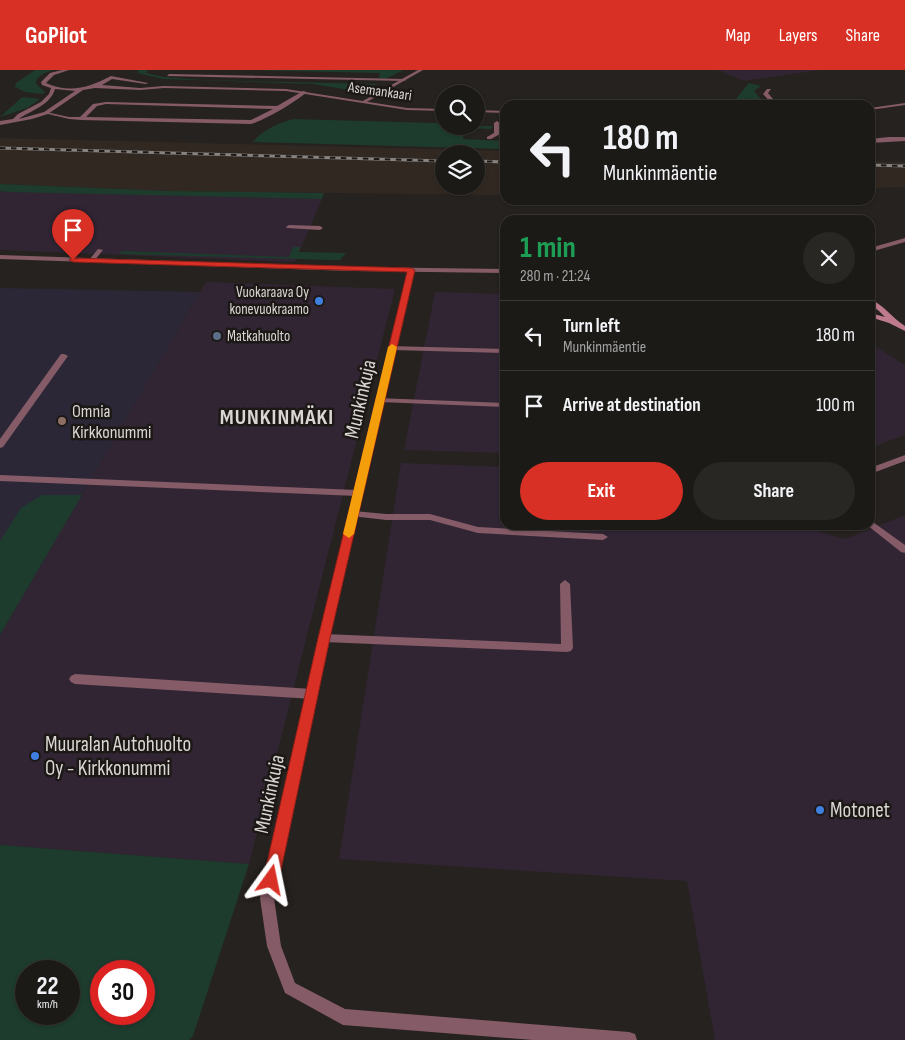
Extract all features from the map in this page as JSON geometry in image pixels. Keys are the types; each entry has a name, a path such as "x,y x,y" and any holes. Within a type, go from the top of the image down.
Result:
{"main road":[{"path":"875,304 882,309 892,321"},
{"path":"875,316 892,321 905,329"}],"street":[{"path":"67,70 52,74 44,79 44,84 53,88 84,88 93,86"},
{"path":"221,76 226,70"},
{"path":"363,102 421,70"},
{"name":"Asemankaari","path":"93,86 105,82 110,74 164,86"},
{"path":"169,75 404,80"},
{"name":"Asemankaari","path":"93,86 140,89 164,86 305,92 407,109 435,110"},
{"path":"14,120 19,115 39,106 53,91 53,88"},
{"path":"0,122 32,118 46,113 84,88"},
{"path":"769,90 765,93 771,100"},
{"path":"46,113 58,117 81,119 243,123 258,120 305,92"},
{"path":"81,119 95,106 106,103 281,108"},
{"path":"875,108 905,104"},
{"path":"485,111 500,112"},
{"path":"490,138 497,134 497,123"},
{"path":"875,140 905,139"},
{"path":"290,227 320,228"},
{"path":"875,249 905,240"},
{"path":"92,260 100,250"},
{"path":"0,257 411,270 500,271"},
{"name":"Munkinkuja","path":"411,270 324,638 267,898 274,946 290,988 343,1018 629,1040"},
{"path":"392,348 500,351"},
{"path":"0,445 64,356"},
{"path":"380,400 500,405"},
{"path":"875,469 905,458"},
{"path":"0,478 358,493"},
{"path":"354,514 386,517 430,517 478,530 603,537"},
{"path":"875,527 905,550"},
{"path":"324,638 567,648 564,584"},
{"path":"75,679 312,694"}],"shaded area":[{"path":"719,70 821,70 743,81"},
{"path":"0,138 435,149 435,194 169,191 0,184"},
{"path":"485,150 500,151 500,195 485,195"},
{"path":"875,161 905,162 905,187 875,188"},
{"path":"0,191 322,199 295,262 0,250"},
{"path":"206,282 395,289 249,864 0,845 0,635"},
{"name":"Omnia Kirkkonummi","path":"0,288 200,292 0,635"},
{"path":"435,292 500,294 500,453 404,450"},
{"path":"875,346 905,365 905,435 875,446"},
{"path":"401,463 500,467 500,530 813,530 845,539 868,530 875,530 875,527 905,515 905,1040 715,1040 687,881 339,859"}],"green space":[{"path":"35,70 54,70 42,74 36,81 36,84 45,92 43,94 25,92 15,87 16,83"},
{"path":"138,70 148,70 146,73 164,77 202,80 378,84 361,92 313,84 163,79 138,73"},
{"path":"241,70 404,70 385,79 379,78 380,73"},
{"path":"749,83 761,86 754,91 762,100 735,100"},
{"path":"22,97 40,99 27,108 0,117"},
{"path":"293,119 435,123 435,135 464,135 463,139 500,141 500,149 485,148 485,145 435,145 435,147 253,142 271,127"},
{"path":"485,126 493,126 491,129 485,129"},
{"path":"0,184 169,191 324,193 322,199 9,192 0,191"},
{"path":"293,247 300,247 299,252 346,253 340,260 120,254 121,251 289,257"},
{"path":"42,495 82,495 0,635 0,541 21,508"},
{"path":"0,845 249,864 193,1036 189,1040 0,1040"}],"railway":[{"path":"0,148 435,161"},
{"path":"485,161 500,162"},
{"path":"875,165 905,166"}],"slow traffic":[{"path":"349,534 392,347"}],"place":[{"name":"Vuokaraava Oy konevuokraamo","path":"319,301"},
{"name":"Matkahuolto","path":"217,336"},
{"name":"Omnia Kirkkonummi","path":"62,421"},
{"name":"Muuralan Autohuolto Oy - Kirkkonummi","path":"35,756"},
{"name":"Motonet","path":"820,810"}],"district":[{"name":"MUNKINMÄKI","path":"277,416"}],"route":[{"path":"73,260 411,270 324,638 271,880"}]}
